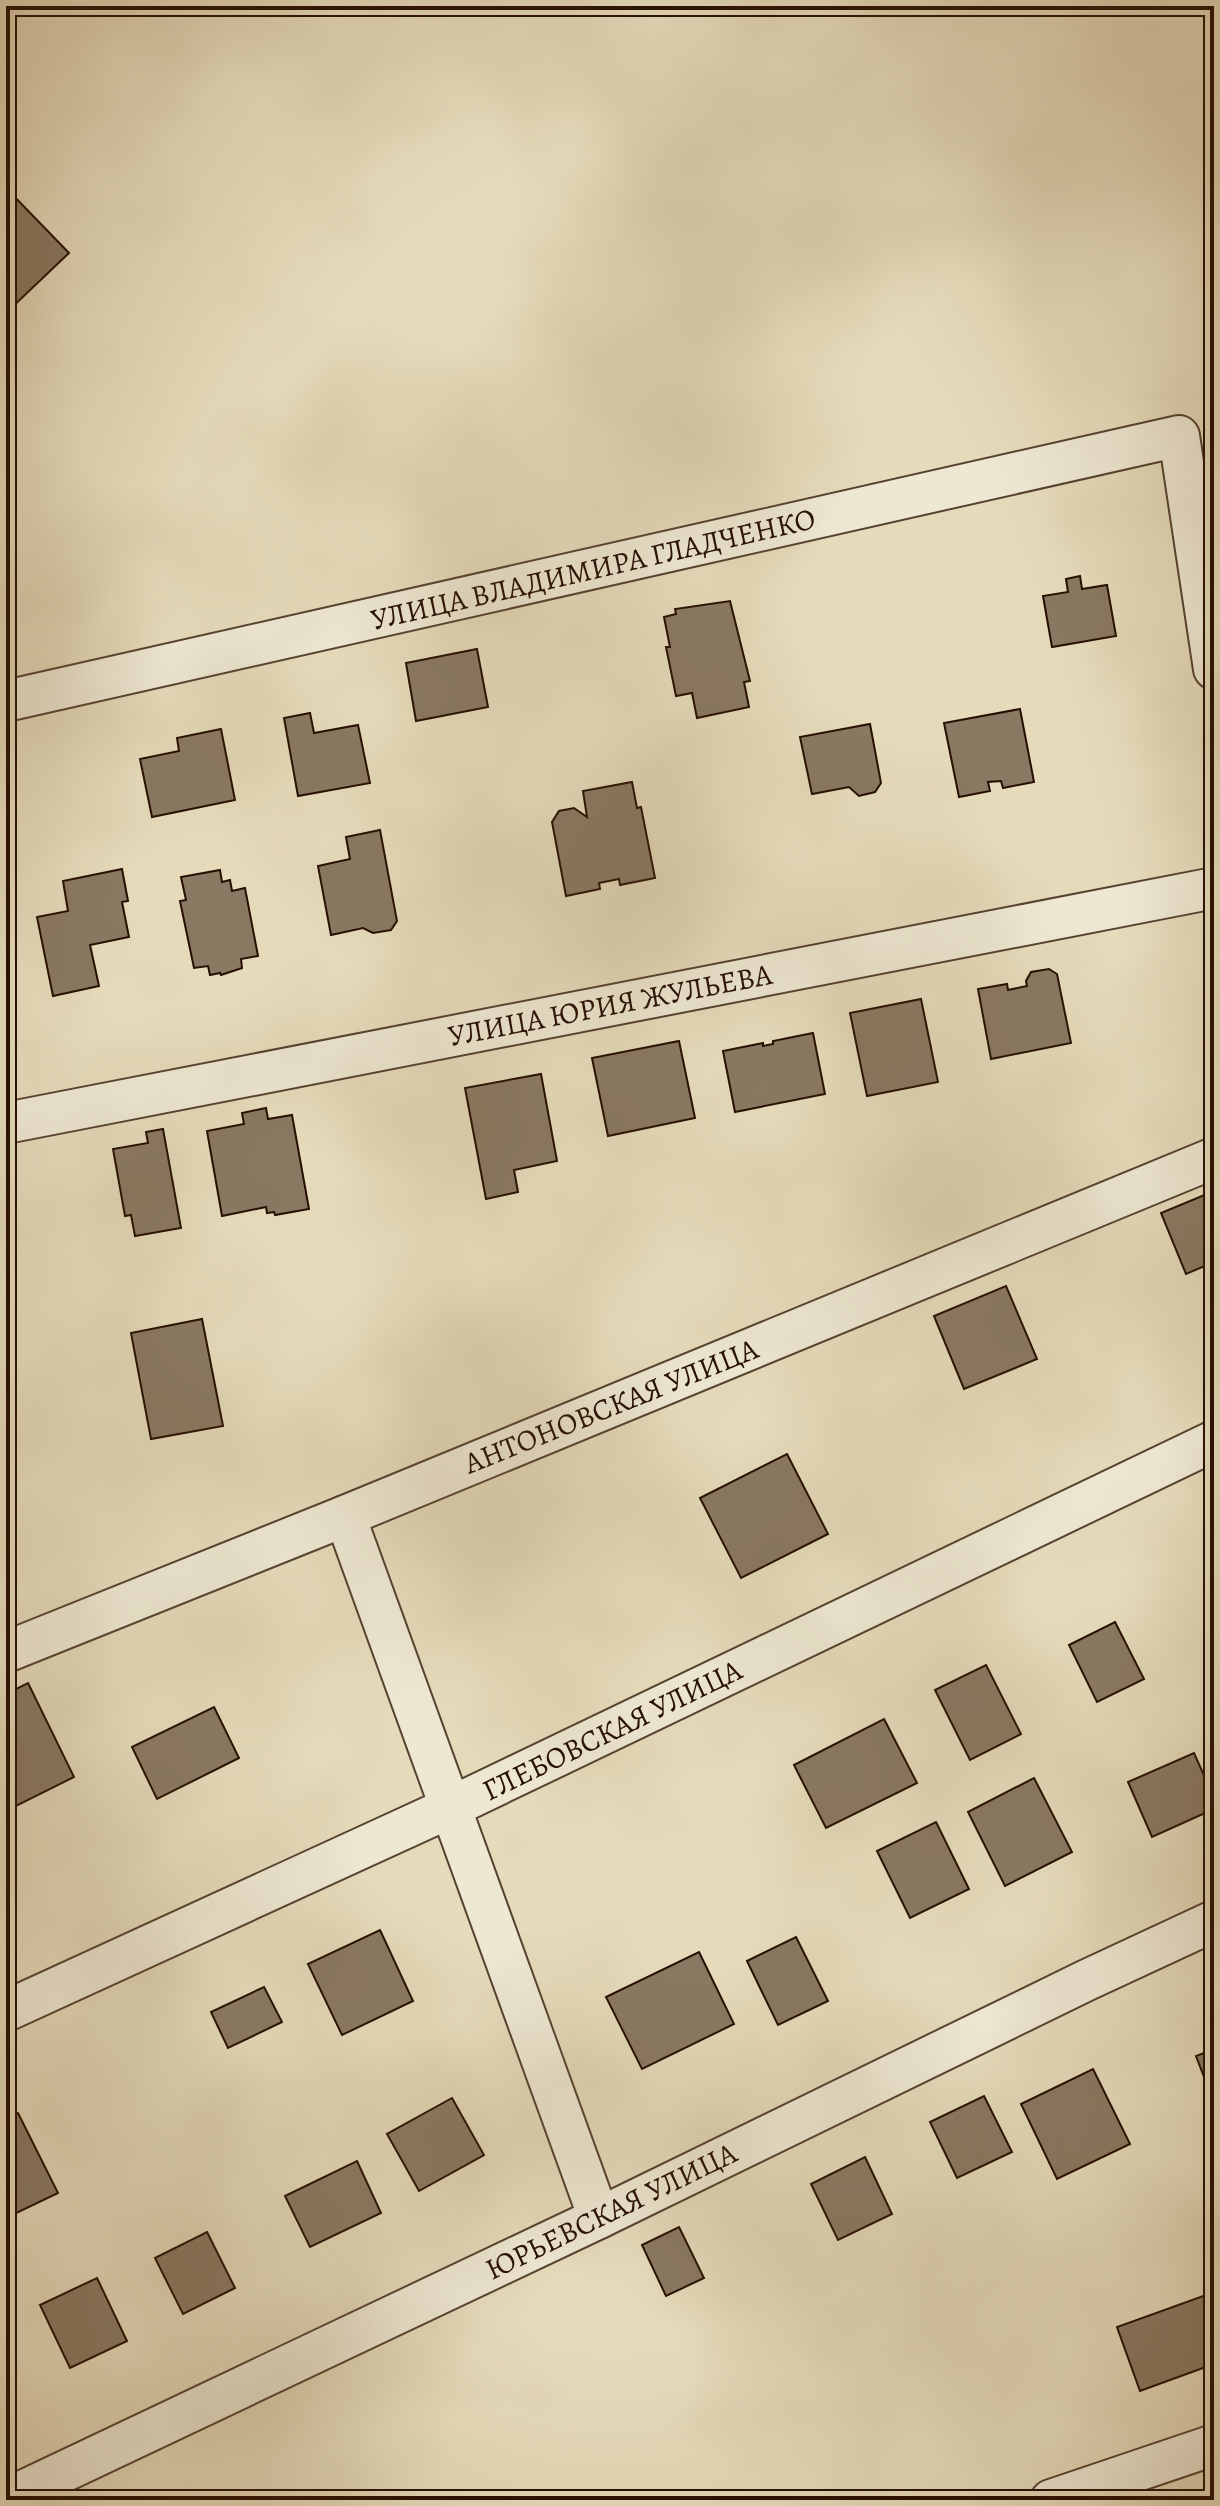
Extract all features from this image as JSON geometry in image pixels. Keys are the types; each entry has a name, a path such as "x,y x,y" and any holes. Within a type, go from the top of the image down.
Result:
{"street":[{"name":"УЛИЦА ВЛАДИМИРА ГЛАДЧЕНКО","path":"6,701 1179,436 1214,669"},
{"name":"УЛИЦА ЮРИЯ ЖУЛЬЕВА","path":"6,1123 1214,888"},
{"name":"АНТОНОВСКАЯ УЛИЦА","path":"6,1652 345,1516 1214,1158"},
{"name":"ГЛЕБОВСКАЯ УЛИЦА","path":"6,2011 449,1808 1214,1441"},
{"path":"345,1516 599,2218"},
{"name":"ЮРЬЕВСКАЯ УЛИЦА","path":"6,2499 599,2218 1214,1921"},
{"path":"1051,2500 1214,2445"}],"building":[{"path":"6,188 69,253 6,313"},
{"path":"1080,576 1082,589 1107,585 1116,636 1052,647 1043,596 1068,592 1066,579"},
{"path":"730,601 750,681 744,682 749,707 697,718 692,693 676,696 666,647 670,647 664,617 676,614 675,609"},
{"path":"477,649 488,707 416,721 406,663"},
{"path":"1020,709 1034,782 1003,788 1001,781 988,782 990,791 959,797 944,723"},
{"path":"310,713 314,733 358,725 370,783 298,796 284,718"},
{"path":"870,724 881,783 875,792 859,796 849,787 812,794 800,737"},
{"path":"221,729 235,800 152,817 140,759 179,751 177,738"},
{"path":"632,782 637,808 641,807 655,878 620,885 619,879 599,883 600,889 566,896 552,822 559,811 574,808 587,817 583,791"},
{"path":"380,830 397,921 391,930 373,933 363,928 331,935 318,866 350,859 346,837"},
{"path":"122,869 128,901 122,902 129,937 90,945 99,986 53,996 37,917 68,911 63,881"},
{"path":"220,870 222,882 230,880 232,891 245,888 258,956 241,959 242,968 210,975 208,966 194,968 180,901 186,900 181,877"},
{"path":"6,960 14,1002 6,1004"},
{"path":"1049,969 1057,974 1071,1043 991,1059 978,989 1007,984 1008,990 1027,986 1031,972"},
{"path":"921,999 938,1082 867,1096 850,1013"},
{"path":"813,1033 825,1094 735,1112 723,1051 773,1044 773,1041"},
{"path":"679,1041 695,1118 608,1136 592,1058"},
{"path":"541,1074 557,1161 514,1170 518,1192 486,1199 465,1088"},
{"path":"266,1108 268,1119 292,1115 309,1209 275,1215 274,1212 267,1213 266,1207 222,1216 207,1131 244,1124 242,1113"},
{"path":"163,1129 181,1228 135,1236 131,1215 125,1216 113,1149 148,1143 146,1132"},
{"path":"1214,1191 1214,1262 1186,1274 1161,1213"},
{"path":"1006,1286 1037,1359 964,1389 934,1316"},
{"path":"202,1319 223,1426 151,1439 131,1333"},
{"path":"787,1454 828,1534 741,1578 700,1498"},
{"path":"1115,1622 1144,1679 1097,1702 1069,1645"},
{"path":"986,1665 1021,1734 970,1760 935,1690"},
{"path":"28,1683 74,1777 14,1807 6,1790 6,1694"},
{"path":"214,1707 239,1758 157,1799 132,1747"},
{"path":"884,1719 917,1783 826,1828 794,1765"},
{"path":"1194,1753 1214,1798 1214,1809 1152,1837 1128,1782"},
{"path":"1034,1778 1072,1852 1005,1886 968,1812"},
{"path":"936,1822 969,1889 910,1918 877,1851"},
{"path":"380,1930 413,2001 342,2035 308,1964"},
{"path":"796,1937 828,2001 778,2025 747,1961"},
{"path":"699,1952 734,2024 642,2069 606,1997"},
{"path":"264,1987 282,2022 228,2048 211,2012"},
{"path":"1214,2049 1214,2103 1196,2056"},
{"path":"1093,2069 1130,2144 1057,2179 1021,2104"},
{"path":"984,2096 1012,2152 957,2178 930,2122"},
{"path":"452,2098 484,2155 419,2191 387,2134"},
{"path":"18,2113 58,2193 6,2218 6,2119"},
{"path":"865,2157 892,2214 838,2240 811,2184"},
{"path":"357,2161 381,2213 310,2247 285,2196"},
{"path":"679,2227 704,2278 666,2296 642,2245"},
{"path":"207,2232 235,2288 183,2314 155,2258"},
{"path":"97,2278 127,2341 70,2368 40,2305"},
{"path":"1206,2295 1214,2316 1214,2364 1140,2391 1117,2327"}]}
